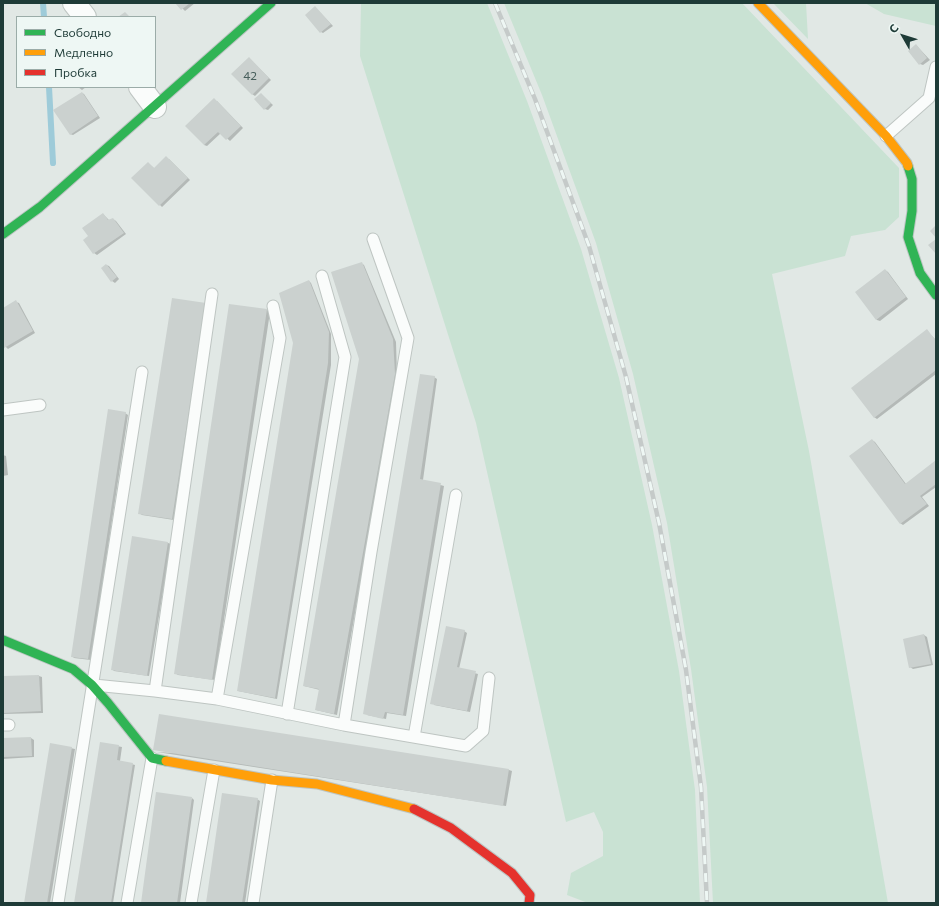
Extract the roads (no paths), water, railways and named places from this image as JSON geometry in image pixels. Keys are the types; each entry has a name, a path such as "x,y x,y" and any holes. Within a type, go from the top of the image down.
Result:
{"street":[{"path":"74,3 84,16"},
{"path":"3,234 40,207 271,3"},
{"path":"758,3 886,136 907,163 912,179 912,211 908,237 920,273 936,295"},
{"path":"141,88 155,107"},
{"path":"4,643 73,669 92,685 108,703 152,758 272,780 317,784 418,810 451,828 512,873 530,896 529,903"}],"lane":[{"path":"886,136 929,98 936,67"},
{"path":"344,725 371,552 408,338 373,239"},
{"path":"287,714 345,357 322,276"},
{"path":"155,691 212,294"},
{"path":"217,699 280,338 273,306"},
{"path":"58,903 142,372"},
{"path":"3,410 40,405"},
{"path":"414,737 456,495"},
{"path":"92,685 217,699 344,725 466,746 483,732 489,678"},
{"path":"127,903 152,758"},
{"path":"191,903 214,770"},
{"path":"253,903 272,780"}],"waterway":[{"path":"43,3 44,16"},
{"path":"49,88 53,163"}],"railway":[{"path":"495,3 535,99 589,246 626,377 659,523 686,670 701,787 707,903"}]}
